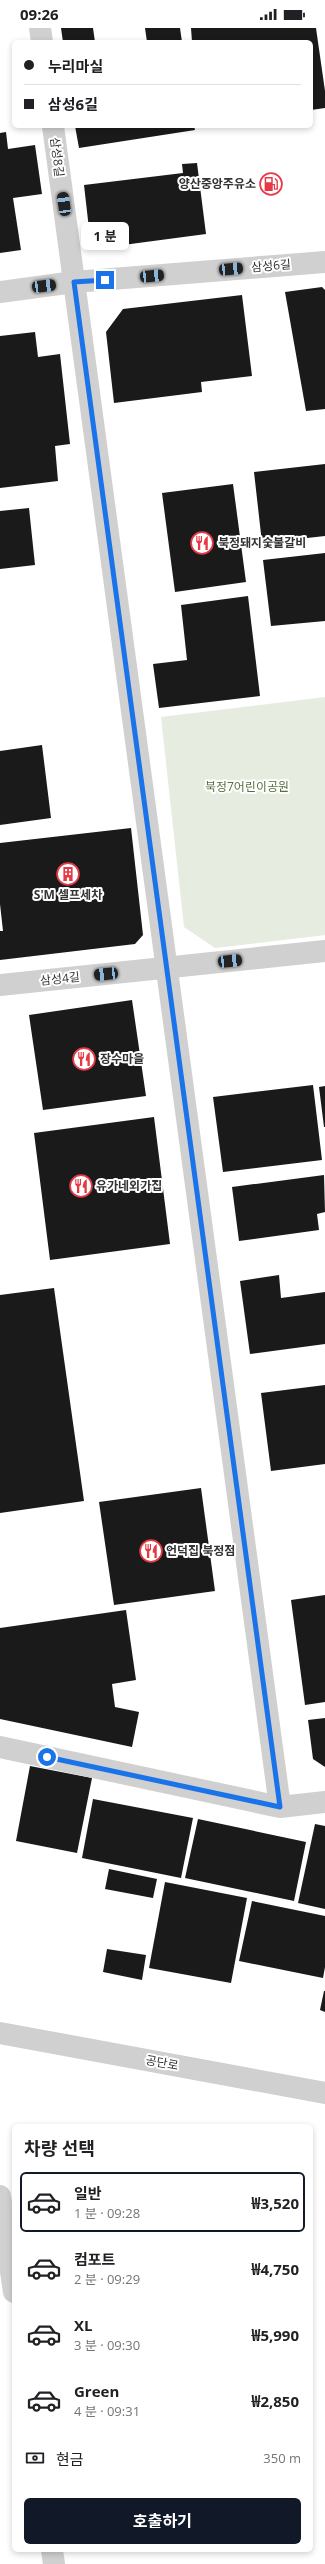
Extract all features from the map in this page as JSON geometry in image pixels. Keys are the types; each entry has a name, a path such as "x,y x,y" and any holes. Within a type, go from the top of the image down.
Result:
{"street":[{"path":"40,28 42,40"},
{"name":"삼성8길","path":"53,128 74,282"},
{"name":"삼성6길","path":"0,292 74,282 325,262"},
{"path":"74,282 280,1807"},
{"name":"삼성4길","path":"0,985 325,951"},
{"path":"0,1748 280,1807 325,1802"},
{"name":"공단로","path":"0,2033 325,2093"},
{"path":"0,2196 12,2278"},
{"path":"52,2552 54,2564"}],"green space":[{"name":"북정7어린이공원","path":"325,697 325,935 215,948 184,927 161,717"}],"building":[{"path":"61,28 93,28 95,40 63,40"},
{"path":"145,28 180,28 182,40 147,40"},
{"path":"191,28 316,28 325,91 325,108 313,110 313,40 192,40"},
{"path":"75,128 194,128 195,130 79,148"},
{"path":"6,132 8,149 35,145 42,194 13,198 21,250 0,253 0,133"},
{"path":"197,163 206,234 108,247 89,229 84,185 183,173 182,164"},
{"path":"322,287 325,290 325,409 306,411 285,292"},
{"path":"242,295 252,376 201,382 202,392 114,403 106,332 123,309"},
{"path":"35,332 38,357 60,354 70,444 55,446 58,481 0,488 0,336"},
{"path":"325,464 325,536 262,543 254,472"},
{"path":"233,484 246,582 175,592 162,493"},
{"path":"29,508 35,565 0,569 0,511"},
{"path":"325,553 325,621 271,626 263,560"},
{"path":"248,596 260,696 159,708 153,664 187,660 181,605"},
{"path":"42,745 51,818 0,825 0,751"},
{"name":"S'M 셀프세차","path":"131,828 143,935 135,944 0,960 0,931 3,931 0,904 0,843"},
{"path":"132,1000 146,1096 43,1110 29,1015"},
{"path":"313,1085 322,1160 223,1172 213,1097"},
{"path":"325,1086 325,1127 324,1127 319,1087"},
{"path":"154,1117 170,1244 50,1260 34,1133"},
{"path":"324,1175 325,1212 317,1214 319,1230 239,1241 232,1187"},
{"path":"279,1275 281,1298 325,1292 325,1344 250,1354 240,1281"},
{"path":"54,1288 84,1501 0,1513 0,1295"},
{"path":"325,1385 325,1464 271,1471 261,1393"},
{"path":"201,1488 215,1591 114,1605 99,1502"},
{"path":"325,1595 325,1702 305,1705 291,1600"},
{"path":"126,1610 136,1680 112,1684 115,1707 139,1712 132,1747 0,1719 0,1628"},
{"path":"325,1718 325,1767 313,1759 308,1720"},
{"path":"30,1766 92,1778 77,1853 16,1841"},
{"path":"93,1799 193,1818 181,1878 82,1858"},
{"path":"198,1819 306,1842 294,1901 185,1878"},
{"path":"315,1824 325,1826 325,1909 298,1903"},
{"path":"109,1869 157,1879 153,1898 105,1889"},
{"path":"165,1882 247,1898 231,1983 149,1968"},
{"path":"252,1901 325,1916 325,1967 323,1978 239,1961"},
{"path":"107,1949 146,1955 142,1980 103,1972"},
{"path":"325,1991 325,2012 320,2010"}],"place":[{"name":"양산중앙주유소","path":"271,184"},
{"name":"북정돼지숯불갈비","path":"202,543"},
{"name":"S'M 셀프세차","path":"68,874"},
{"name":"장수마을","path":"84,1059"},
{"name":"유가네외가집","path":"81,1186"},
{"name":"언덕집 북정점","path":"151,1551"}],"route":[{"path":"47,1757 280,1807 74,282 105,280"}]}
